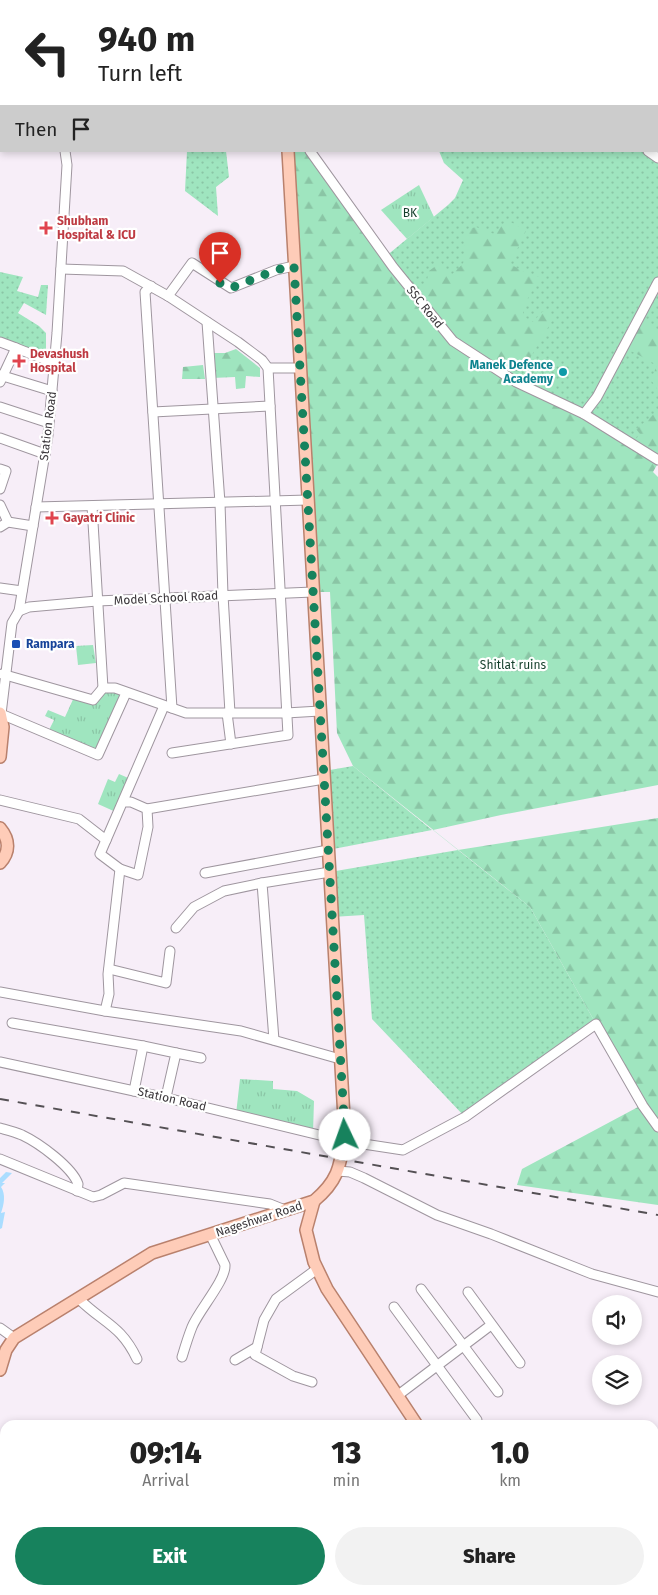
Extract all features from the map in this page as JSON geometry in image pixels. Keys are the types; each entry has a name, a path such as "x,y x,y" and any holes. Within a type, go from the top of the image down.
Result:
{"main road":[{"name":"Nageshwar Road","path":"14,1338 152,1253 314,1202 327,1190 341,1164 344,1141 340,1059 288,152"},
{"path":"0,714 3,727 0,757"},
{"path":"0,828 8,842 8,850 0,863"},
{"path":"314,1202 306,1230 314,1262 327,1289 414,1420"},
{"path":"0,1366 6,1350 14,1338"}],"street":[{"name":"Station Road","path":"7,645 12,623 19,611 49,423 67,165 64,152"},
{"name":"SSC Road","path":"311,152 393,267 454,341 516,382 584,414 658,460"},
{"path":"168,296 192,263 231,288 276,270 294,266"},
{"path":"61,269 123,271 168,296 238,342 262,360 268,368 288,734 172,754"},
{"path":"584,414 597,397 658,282"},
{"path":"147,809 148,827 138,875 120,869 100,854 168,707 159,504 145,292 151,286"},
{"path":"207,322 220,502 222,595 231,744"},
{"path":"0,342 54,364"},
{"path":"16,348 1,378 52,391"},
{"path":"268,368 300,368"},
{"path":"153,412 270,406"},
{"path":"0,407 49,423"},
{"path":"0,438 45,454"},
{"path":"0,468 6,470 0,488"},
{"path":"36,507 308,500"},
{"path":"0,505 4,524 33,526"},
{"path":"3,674 94,700 103,688 92,506"},
{"path":"0,588 22,591"},
{"name":"Model School Road","path":"19,611 29,607 97,601 313,592"},
{"path":"7,645 0,714 98,755 126,692"},
{"path":"103,688 115,688 186,713 320,711"},
{"path":"124,802 131,802 147,809 324,779"},
{"path":"0,800 80,819 106,840"},
{"path":"205,873 328,850"},
{"path":"105,1011 120,869"},
{"path":"176,928 194,907 224,891 330,872"},
{"path":"262,883 274,1040"},
{"path":"109,969 166,983 170,950"},
{"path":"0,992 105,1011 241,1031 340,1059"},
{"path":"12,1023 201,1058"},
{"name":"Station Road","path":"0,1062 166,1098 344,1141 403,1150 466,1117 596,1024 642,1106 658,1128"},
{"path":"134,1091 143,1046"},
{"path":"166,1098 176,1053"},
{"path":"0,1128 34,1142 70,1170 78,1184 77,1191"},
{"path":"0,1159 93,1197 124,1183 270,1204 285,1210"},
{"path":"338,1170 350,1172 364,1178 437,1215 592,1274 658,1292"},
{"path":"182,1357 192,1326 226,1270 225,1264 210,1234"},
{"path":"312,1382 292,1376 255,1355 264,1320 276,1299 317,1268"},
{"path":"421,1289 498,1392"},
{"path":"468,1292 520,1363"},
{"path":"79,1299 120,1332 130,1344 137,1359"},
{"path":"394,1307 477,1420"},
{"path":"397,1396 491,1325"},
{"path":"0,1328 14,1338"},
{"path":"235,1360 257,1347"}],"green space":[{"path":"187,152 226,152 229,177 216,187 218,216 185,191"},
{"name":"Shitlat ruins","path":"288,152 311,152 417,296 425,289 429,271 441,262 449,277 462,265 466,257 463,240 468,229 476,227 494,234 507,220 526,231 510,264 528,274 540,277 523,307 523,316 533,322 543,311 553,319 516,382 584,414 632,444 640,434 636,429 658,409 658,463 653,472 658,477 658,785 433,830 353,766 337,733 330,592 313,592"},
{"path":"439,152 652,152 658,158 658,460 516,382 453,341 385,257 455,198 463,180 444,163"},
{"name":"BK","path":"419,185 434,217 407,239 381,210"},
{"path":"0,272 23,277 17,291 38,297 41,285 48,285 46,315 24,303 18,313 39,326 46,333 46,360 0,342"},
{"path":"638,319 658,330 658,390 651,380 657,365 622,346"},
{"path":"236,349 260,368 260,377 246,376 245,388 236,389 235,377 212,378 211,353 225,353"},
{"path":"203,365 205,379 182,379 183,367"},
{"path":"93,645 96,663 78,665 76,646"},
{"path":"103,688 126,693 98,755 49,730 54,720 45,716 48,710 65,717 75,695 93,700"},
{"path":"353,766 432,830 328,850 324,771"},
{"path":"119,774 133,780 118,813 98,804 108,779 115,782"},
{"path":"658,818 658,1205 517,1185 522,1169 638,1107 596,1024 530,907 458,850"},
{"path":"458,850 530,907 596,1024 465,1117 372,1019 364,915 332,917 330,872"},
{"path":"240,1079 273,1081 273,1089 297,1091 314,1101 313,1133 236,1114"}],"water":[{"path":"6,1172 12,1173 2,1183 5,1183 1,1187 4,1193 4,1200 1,1213 5,1212 2,1228 0,1229 0,1178"}],"railway":[{"path":"0,1099 658,1215"}],"place":[{"name":"Shubham Hospital & ICU","path":"46,228"},
{"name":"Devashush Hospital","path":"19,361"},
{"name":"Manek Defence Academy","path":"563,372"},
{"name":"Gayatri Clinic","path":"52,518"},
{"name":"Rampara","path":"16,644"}],"route":[{"path":"220,283 231,288 276,270 294,266 345,1135"}]}
